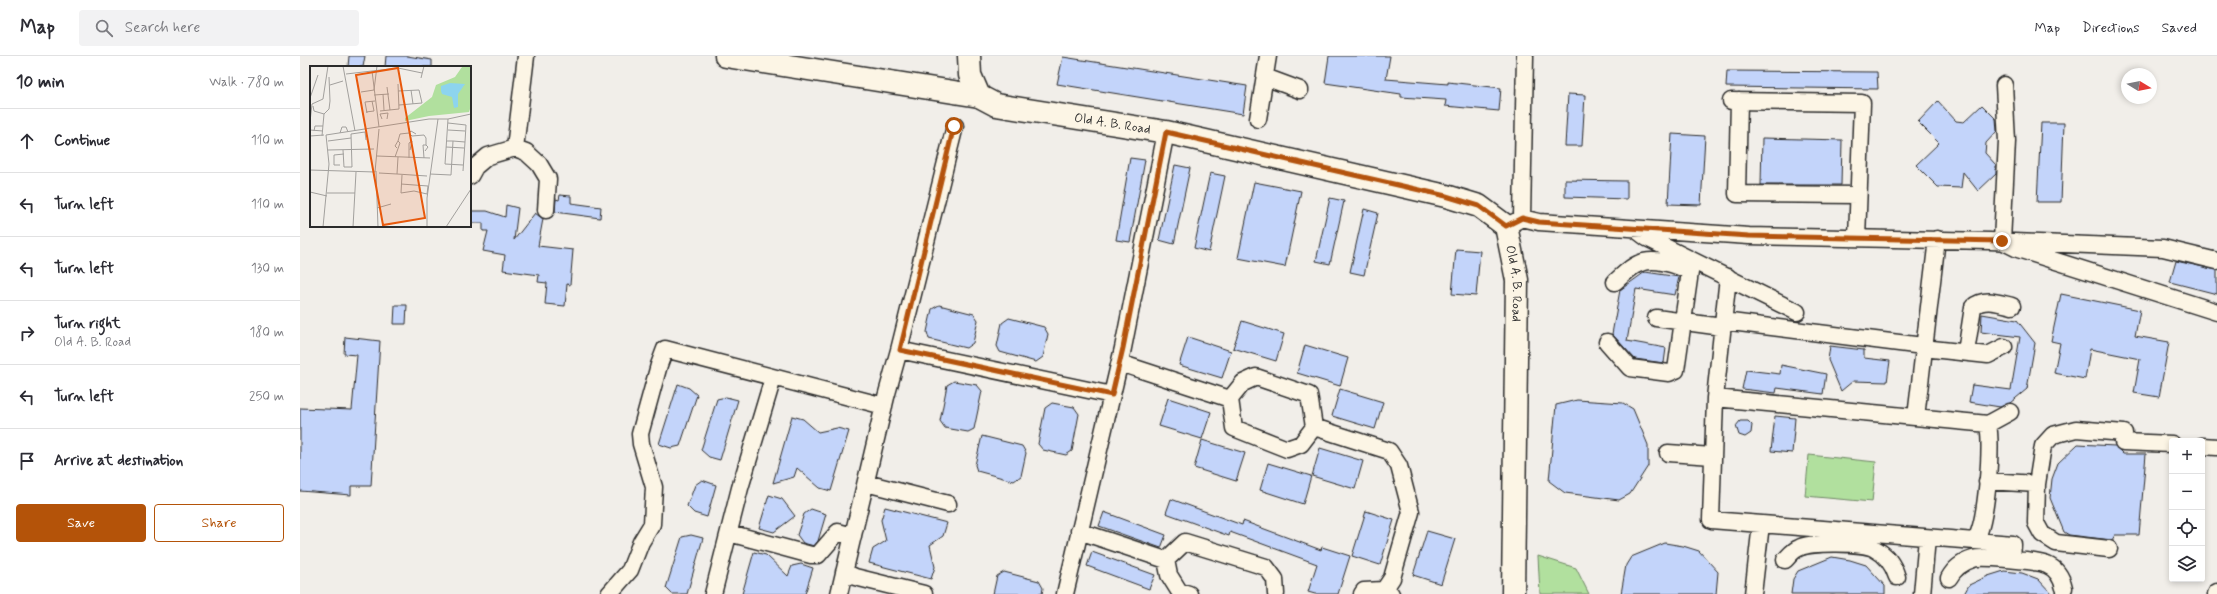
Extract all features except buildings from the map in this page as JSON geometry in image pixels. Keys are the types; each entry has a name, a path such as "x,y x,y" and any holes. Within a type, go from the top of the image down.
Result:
{"street":[{"path":"515,148 526,56"},
{"name":"Old A. B. Road","path":"726,56 979,96 996,105 1166,132 1446,196 1479,206 1514,222 1517,280 1513,594"},
{"path":"969,56 970,75 979,96"},
{"path":"1258,119 1268,56"},
{"path":"1525,56 1514,222 1539,222 1749,236 1937,239 2163,248 2217,261"},
{"path":"1265,77 1300,90"},
{"path":"2002,241 2007,141 2004,85"},
{"path":"1856,238 1858,195 1862,103 1735,101 1737,194 1858,195"},
{"path":"839,594 954,126"},
{"path":"1065,594 1120,363 1166,132"},
{"path":"471,174 475,167 488,156 515,148 526,152 539,164 548,179 546,210"},
{"path":"1634,228 1648,238 1797,312"},
{"path":"1916,418 1923,347 1937,239"},
{"path":"2002,241 2018,249 2217,312"},
{"path":"1607,342 1630,368 1669,373 1676,370 1690,272 1681,266 1647,261 1636,264 1615,282"},
{"path":"1728,277 1715,398 1710,520 1761,524 1842,537 1927,538 2013,544 2012,559"},
{"path":"1966,352 1973,307 1978,302 1987,301 2012,306"},
{"path":"1656,318 1684,322 1722,324 1988,355 2004,346"},
{"path":"609,594 630,570 641,542 652,524 654,487 641,444 640,434 659,365 665,349 884,406"},
{"path":"900,350 1112,395"},
{"path":"1120,363 1230,399"},
{"path":"1256,377 1309,395 1314,427 1301,444 1287,449 1234,428 1230,399 1243,383 1256,377"},
{"path":"713,594 740,488 773,378"},
{"path":"1715,398 1988,424 2010,412"},
{"path":"1975,541 1980,533 1987,481 1990,436 1988,424"},
{"path":"1314,427 1389,451 1399,466 1412,512 1388,592 1364,591 1362,594"},
{"path":"2109,549 2056,543 2042,534 2036,523 2037,484 2043,446 2053,435 2076,429 2123,438 2169,444"},
{"path":"2205,446 2217,447"},
{"path":"1668,453 1713,456"},
{"path":"1987,481 2037,484"},
{"path":"866,483 948,504"},
{"path":"1753,594 1761,524"},
{"path":"1079,531 1166,560"},
{"path":"729,532 811,555 818,555 838,532 853,536"},
{"path":"1785,560 1796,549 1805,545 1842,537 1873,547 1884,554 1894,566 1897,577"},
{"path":"1922,594 1927,538"},
{"path":"1166,560 1185,542 1266,567 1275,579 1276,594"},
{"path":"1949,578 1953,571 1974,558 2012,559 2047,565 2061,577 2064,588"},
{"path":"1166,560 1169,576 1179,591 1189,594"},
{"path":"844,572 855,577 924,594"}],"green space":[{"path":"1809,455 1876,462 1872,502 1805,496"},
{"path":"1538,556 1576,568 1589,594 1540,594"}],"route":[{"path":"954,126 900,350 1112,395 1123,348 1166,132 1446,196 1479,206 1506,226 1522,218 1539,222 1749,236 2002,241"}]}
